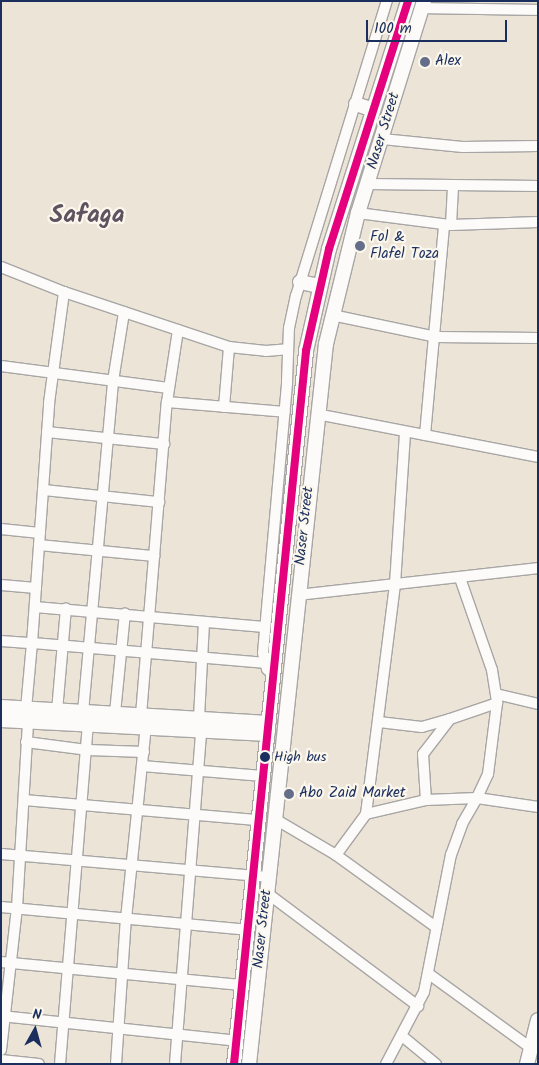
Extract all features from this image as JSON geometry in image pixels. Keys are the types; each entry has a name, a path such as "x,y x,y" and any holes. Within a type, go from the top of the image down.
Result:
{"main road":[{"name":"Naser Street","path":"234,1064 306,351 319,286 408,1"},
{"name":"Naser Street","path":"249,1064 309,485 317,414 332,315 358,213 423,5"},
{"path":"356,104 373,110"},
{"path":"300,282 319,286"},
{"path":"293,482 302,481 309,485"},
{"path":"292,499 308,500"},
{"path":"1,707 27,715 268,729"},
{"path":"1,720 58,711 85,718 116,713 144,721"},
{"path":"261,793 278,796"},
{"path":"243,971 258,972"},
{"path":"527,1064 538,1020"}],"street":[{"path":"274,676 264,663 264,628 285,412 287,349 300,282 388,1"},
{"path":"423,5 538,10"},
{"path":"382,139 463,147 538,146"},
{"path":"368,184 538,186"},
{"path":"426,435 453,186"},
{"path":"358,213 448,225 538,222"},
{"path":"1,267 64,292 229,346 266,352 287,349"},
{"path":"1,1050 6,962 17,908 27,715 47,432 52,373 64,292"},
{"path":"60,1064 88,750 85,718 88,647 96,551 113,381 124,312"},
{"path":"332,315 436,337 538,338"},
{"path":"116,1064 121,973 136,810 144,752 147,653 154,556 169,388 178,330"},
{"path":"224,407 229,346"},
{"path":"1,366 169,388"},
{"path":"168,402 285,412"},
{"path":"317,414 538,457"},
{"path":"47,432 164,444"},
{"path":"336,855 366,814 395,584 405,432"},
{"path":"44,490 159,502"},
{"path":"1,529 40,533"},
{"path":"39,545 154,556"},
{"path":"298,595 538,568"},
{"path":"386,1064 418,1006 429,974 436,927 455,842 488,774 496,698 492,670 460,578"},
{"path":"1,585 36,588"},
{"path":"35,606 125,613 264,628"},
{"path":"58,711 66,608"},
{"path":"116,713 120,651 125,613"},
{"path":"175,1064 193,814 199,771 204,622"},
{"path":"1,641 264,663"},
{"path":"379,722 422,727 450,719 496,698 538,704"},
{"path":"426,800 423,754 450,719"},
{"path":"26,742 88,750 144,752"},
{"path":"142,766 263,776"},
{"path":"366,814 426,800 477,798 538,807"},
{"path":"24,800 82,803 136,810 258,820"},
{"path":"275,819 336,855 436,927"},
{"path":"1,854 268,877"},
{"path":"267,894 418,1006"},
{"path":"1,907 247,930"},
{"path":"6,962 241,985"},
{"path":"429,974 534,1040"},
{"path":"3,1017 237,1041"},
{"path":"402,1036 436,1064"},
{"path":"1,1060 39,1064"}],"transit line":[{"path":"234,1064 306,351 329,249 408,1"}],"place":[{"name":"Alex","path":"425,62"},
{"name":"Fol & Flafel Toza","path":"360,246"},
{"name":"High bus","path":"265,757"},
{"name":"Abo Zaid Market","path":"289,794"}],"district":[{"name":"Safaga","path":"87,215"}]}
